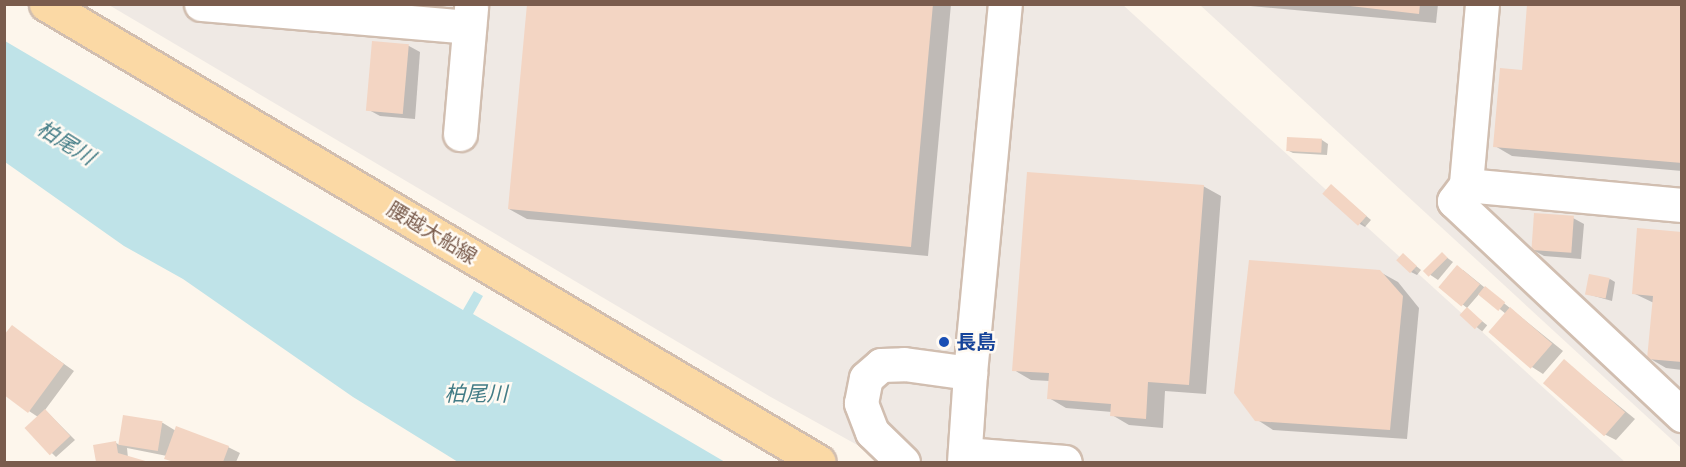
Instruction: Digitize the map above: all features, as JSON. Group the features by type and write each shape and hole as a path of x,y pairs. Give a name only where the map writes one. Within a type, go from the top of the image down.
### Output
{"main road":[{"name":"腰越大船線","path":"46,4 819,462"}],"lane":[{"path":"201,4 470,16 460,134"},
{"path":"1005,4 970,373 965,458 1065,462"},
{"path":"1482,4 1466,185 1455,201 1682,415"},
{"path":"1466,185 1682,204"},
{"path":"903,462 872,432 861,403 866,378 881,365 904,364 970,373"}],"shaded area":[{"path":"109,5 1123,5 1625,462 888,462 769,396"},
{"path":"1200,5 1681,5 1681,448"}],"water":[{"name":"柏尾川","path":"5,41 463,310 474,291 483,296 473,314 725,462 458,462 353,397 183,279 124,246 5,162"}],"building":[{"path":"527,4 933,4 911,247 508,209"},
{"path":"1333,4 1420,4 1419,14"},
{"path":"1527,4 1682,4 1682,163 1493,147 1500,68 1522,70"},
{"path":"372,41 409,44 403,114 366,111"},
{"path":"1287,137 1322,139 1321,153 1286,151"},
{"path":"1027,172 1204,185 1189,385 1148,382 1146,419 1110,416 1111,404 1047,399 1049,373 1012,371"},
{"path":"1331,184 1367,216 1358,226 1322,194"},
{"path":"1534,213 1574,216 1571,253 1531,250"},
{"path":"1637,228 1682,232 1682,362 1647,359 1653,296 1632,294"},
{"path":"1442,252 1448,258 1429,277 1423,271"},
{"path":"1403,253 1417,266 1410,273 1396,260"},
{"path":"1249,260 1380,270 1403,296 1390,430 1255,421 1234,393"},
{"path":"1457,265 1480,284 1461,306 1438,287"},
{"path":"1589,274 1610,278 1606,299 1585,295"},
{"path":"1485,286 1505,302 1498,311 1478,295"},
{"path":"1467,307 1482,321 1475,329 1459,315"},
{"path":"1510,307 1552,344 1531,369 1488,332"},
{"path":"12,325 64,364 28,413 4,395 4,335"},
{"path":"1564,359 1625,412 1604,436 1543,383"},
{"path":"45,409 70,436 50,455 25,428"},
{"path":"123,415 163,421 158,451 118,445"},
{"path":"176,426 229,446 223,462 174,462 164,459"},
{"path":"116,441 118,453 149,462 96,462 93,445"}],"place":[{"name":"長島","path":"944,342"}]}
